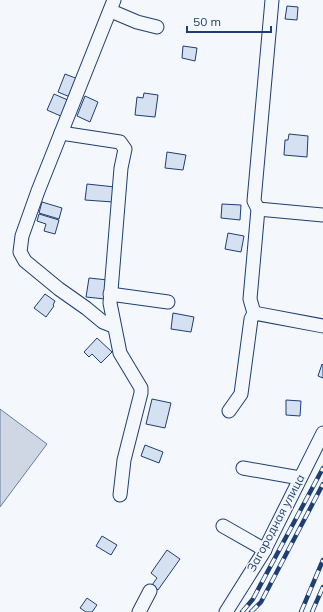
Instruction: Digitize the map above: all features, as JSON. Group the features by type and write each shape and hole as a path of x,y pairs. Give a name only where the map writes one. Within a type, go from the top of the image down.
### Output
{"street":[{"path":"229,411 241,394 251,319 254,313 250,299 258,209 254,201 272,0"},
{"path":"113,326 103,322 86,308 59,290 25,261 20,252 25,228 112,6 137,22 157,27"},
{"path":"61,134 84,135 120,142 125,149 121,168 110,294 113,326 120,353 141,388 124,460 120,495"},
{"path":"258,209 323,216"},
{"path":"110,294 168,302"},
{"path":"254,313 323,326"},
{"name":"Загородная улица","path":"226,612 265,550 323,432"},
{"path":"243,468 300,478"},
{"path":"223,526 265,550"},
{"path":"139,612 150,591"}],"shaded area":[{"path":"0,409 47,444 0,507"}],"building":[{"path":"287,6 298,7 297,20 285,19"},
{"path":"183,46 197,48 195,61 182,58"},
{"path":"65,74 78,79 70,97 58,92"},
{"path":"144,93 158,95 155,117 135,115 137,97 143,98"},
{"path":"54,94 70,101 63,117 47,110"},
{"path":"85,96 98,102 90,122 77,116"},
{"path":"289,134 308,136 307,157 284,155 285,140 288,140"},
{"path":"167,152 186,155 183,170 165,168"},
{"path":"87,184 115,187 113,202 85,200"},
{"path":"42,202 62,208 59,219 39,213"},
{"path":"222,204 241,205 240,220 221,218"},
{"path":"39,214 59,220 55,234 44,231 46,224 37,221"},
{"path":"228,233 244,236 241,252 225,249"},
{"path":"89,278 108,280 105,299 86,297"},
{"path":"45,294 55,301 54,306 46,317 34,308"},
{"path":"173,313 194,317 191,332 171,329"},
{"path":"97,338 112,352 101,363 92,354 89,357 84,352"},
{"path":"322,364 323,365 323,378 318,376"},
{"path":"152,399 171,403 165,428 146,424"},
{"path":"286,400 301,401 300,416 286,415"},
{"path":"145,445 163,452 159,463 141,456"},
{"path":"102,536 117,545 111,555 96,546"},
{"path":"167,550 180,559 158,590 152,585 157,578 151,573"},
{"path":"87,598 97,605 92,612 86,612 80,608"}],"railway":[{"path":"242,612 253,599 323,468"},
{"path":"251,612 261,602 323,484"},
{"path":"301,612 323,560"},
{"path":"312,612 323,587"}]}
